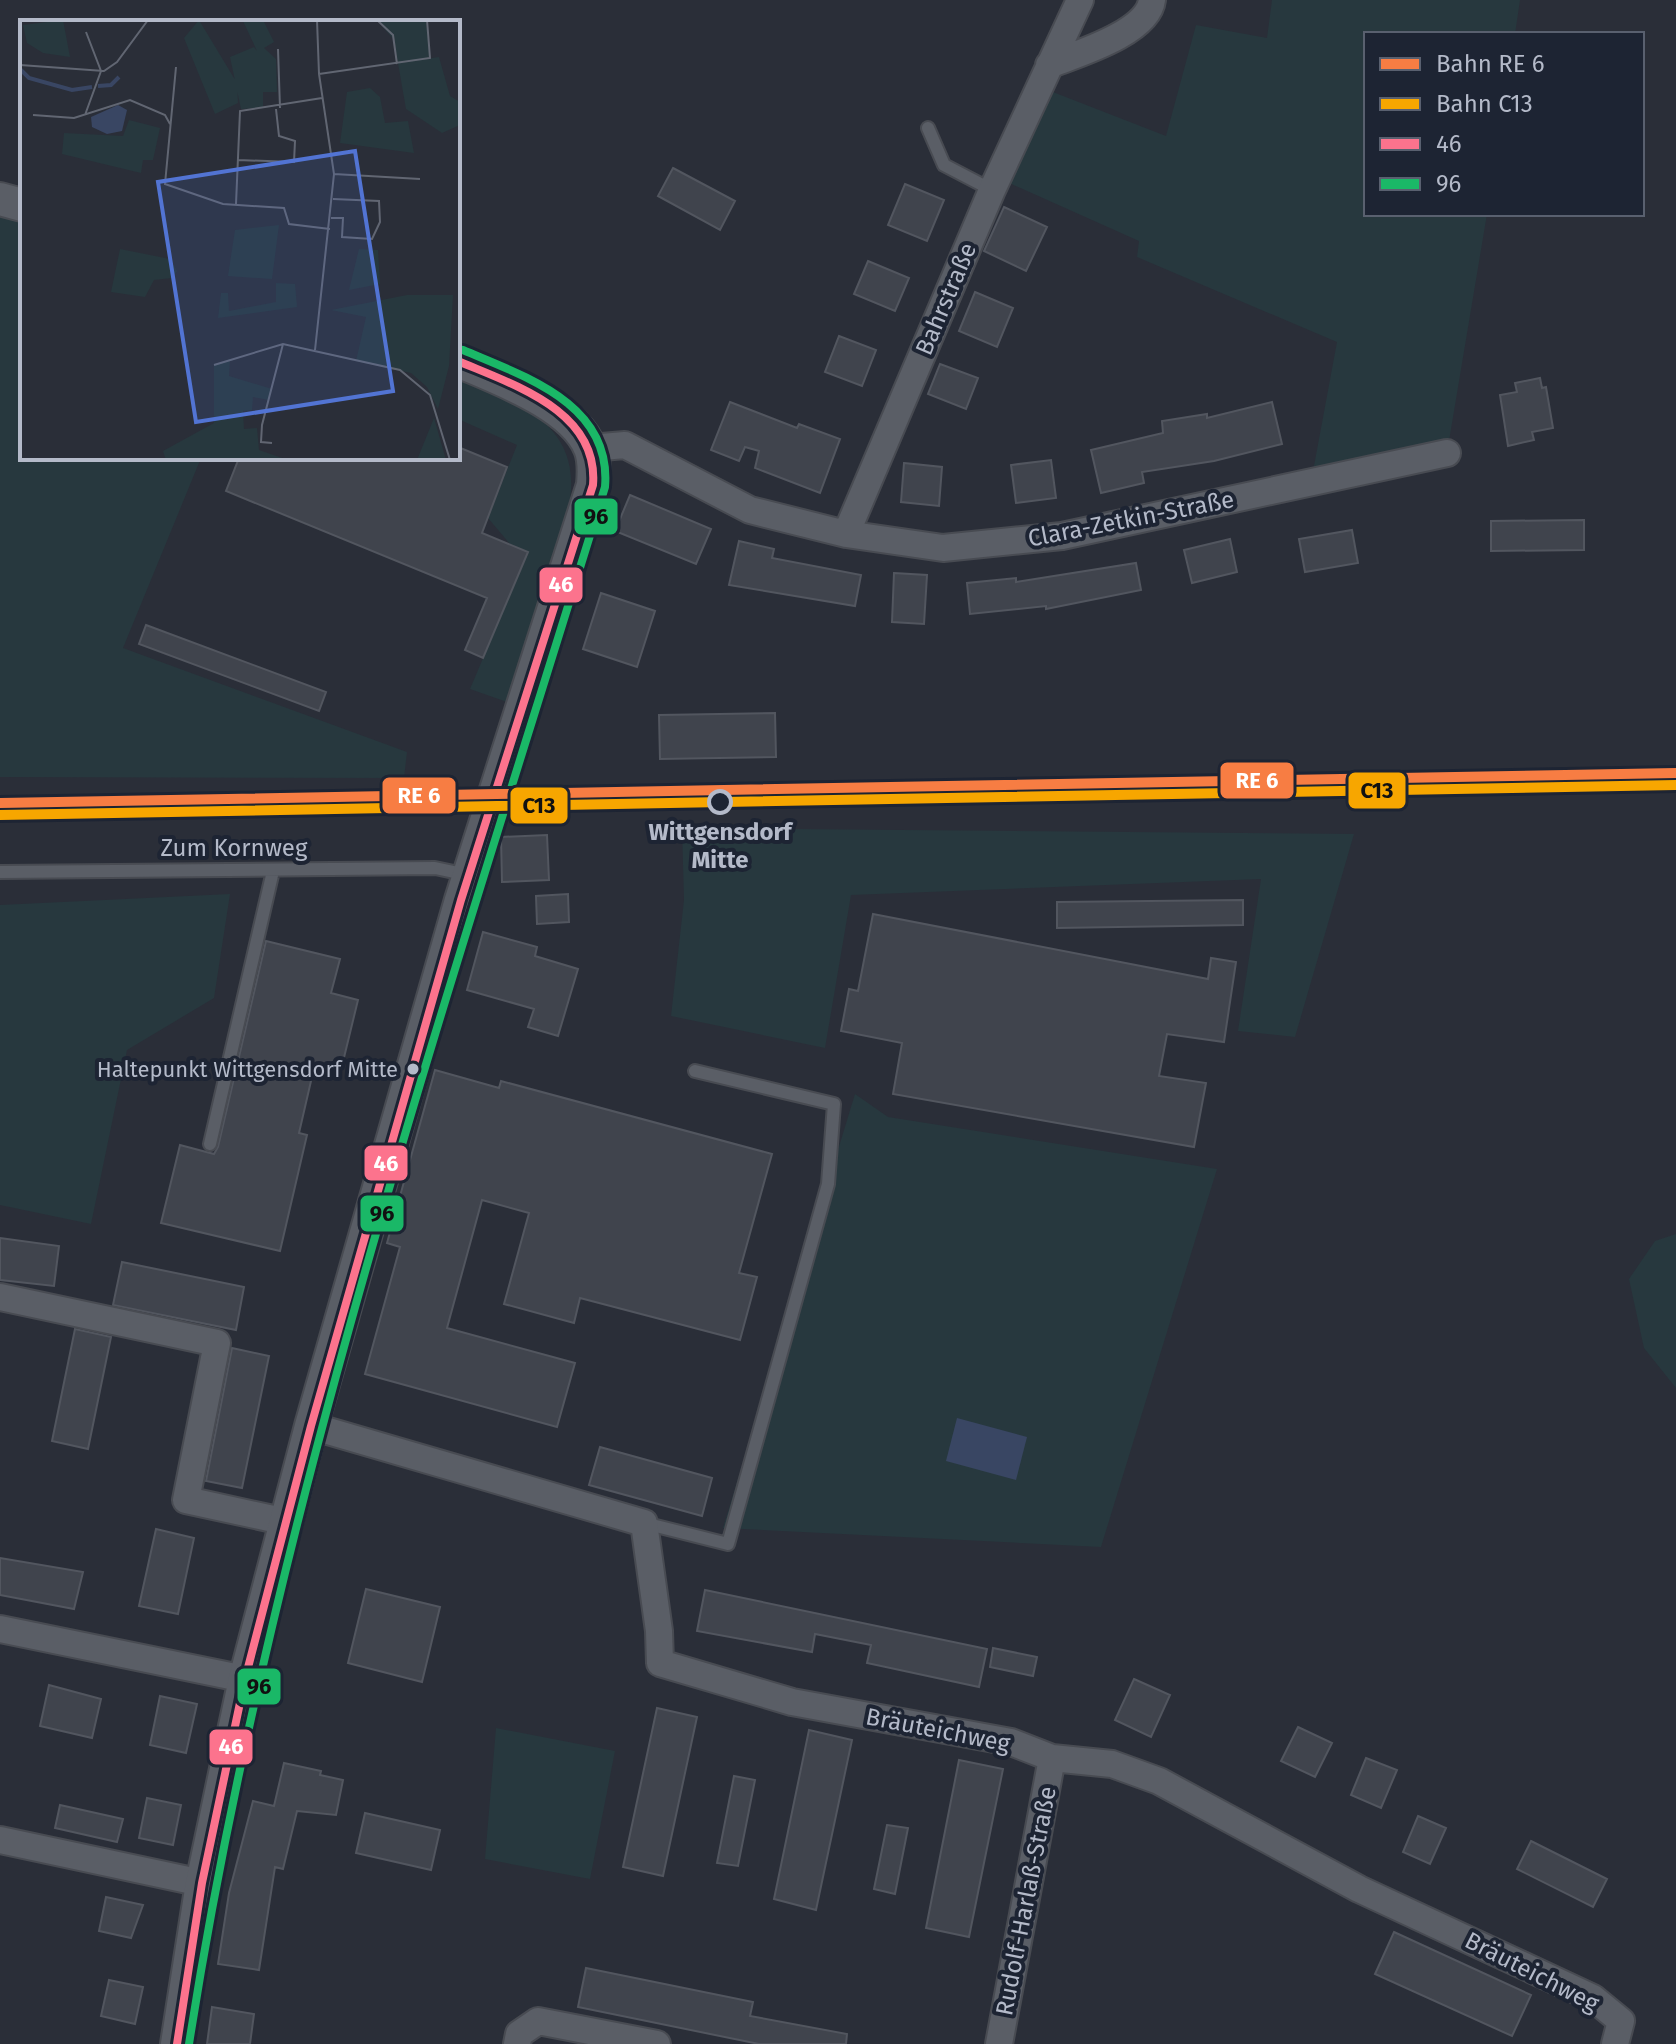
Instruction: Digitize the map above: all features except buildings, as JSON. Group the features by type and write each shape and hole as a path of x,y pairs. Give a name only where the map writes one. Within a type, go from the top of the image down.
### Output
{"street":[{"name":"Bahrstraße","path":"846,534 992,190 1080,0"},
{"path":"1049,65 1102,44 1137,24 1147,15 1152,0"},
{"path":"0,199 20,204"},
{"path":"177,2044 202,1883 245,1679 311,1426 468,875 593,485 590,448 577,427 550,406 460,362"},
{"name":"Clara-Zetkin-Straße","path":"590,448 625,445 750,510 846,534 943,548 1062,536 1447,453"},
{"path":"0,1297 217,1343 186,1500 287,1522"},
{"path":"311,1426 644,1523"},
{"name":"Bräuteichweg","path":"644,1523 660,1663 792,1702 1011,1742 1052,1758 1112,1764 1159,1781 1359,1889 1593,1998 1621,2021 1615,2044"},
{"path":"0,1629 245,1679"},
{"name":"Rudolf-Harlaß-Straße","path":"999,2044 1052,1758"},
{"path":"0,1840 202,1883"},
{"path":"517,2044 519,2034 538,2021 657,2044"}],"lane":[{"path":"928,128 944,165 992,190"},
{"name":"Zum Kornweg","path":"0,872 435,868 468,875"},
{"path":"210,1144 273,871"},
{"path":"644,1523 728,1544 828,1184 834,1104 695,1071"}],"shaded area":[{"path":"1272,0 1520,0 1515,32 1364,32 1364,216 1487,216 1447,453 1311,482 1337,342 1137,257 1139,241 998,178 1040,87 1166,136 1196,25 1267,38"},
{"path":"0,217 20,222 20,460 200,460 123,648 407,752 404,778 0,777"},
{"path":"460,376 504,396 542,421 557,436 567,455 571,478 569,506 507,702 470,689 528,552 510,544 488,518 517,445 460,420"},
{"path":"682,828 1354,834 1295,1037 1238,1031 1261,879 851,895 825,1048 671,1016 684,900"},
{"path":"230,894 214,998 127,1050 91,1224 0,1205 0,905"},
{"path":"855,1094 888,1117 1217,1169 1101,1547 723,1528"},
{"path":"1676,1234 1676,1388 1644,1348 1629,1279 1655,1241"},
{"path":"496,1728 615,1751 590,1879 485,1859"}],"water":[{"path":"957,1418 1027,1437 1016,1480 946,1461"}],"transit line":[{"name":"96","path":"189,2044 224,1845 267,1648 315,1453 426,1065 605,487 603,458 595,434 580,414 537,383 463,350"},
{"name":"46","path":"177,2044 202,1883 245,1679 311,1426 461,900 593,485 591,459 582,438 568,420 527,391 460,362"},
{"path":"0,803 1676,773"}],"rail line":[{"name":"C13","path":"0,815 1676,785"}],"place":[{"name":"Wittgensdorf Mitte","path":"720,802"},
{"name":"Haltepunkt Wittgensdorf Mitte","path":"413,1069"}]}
